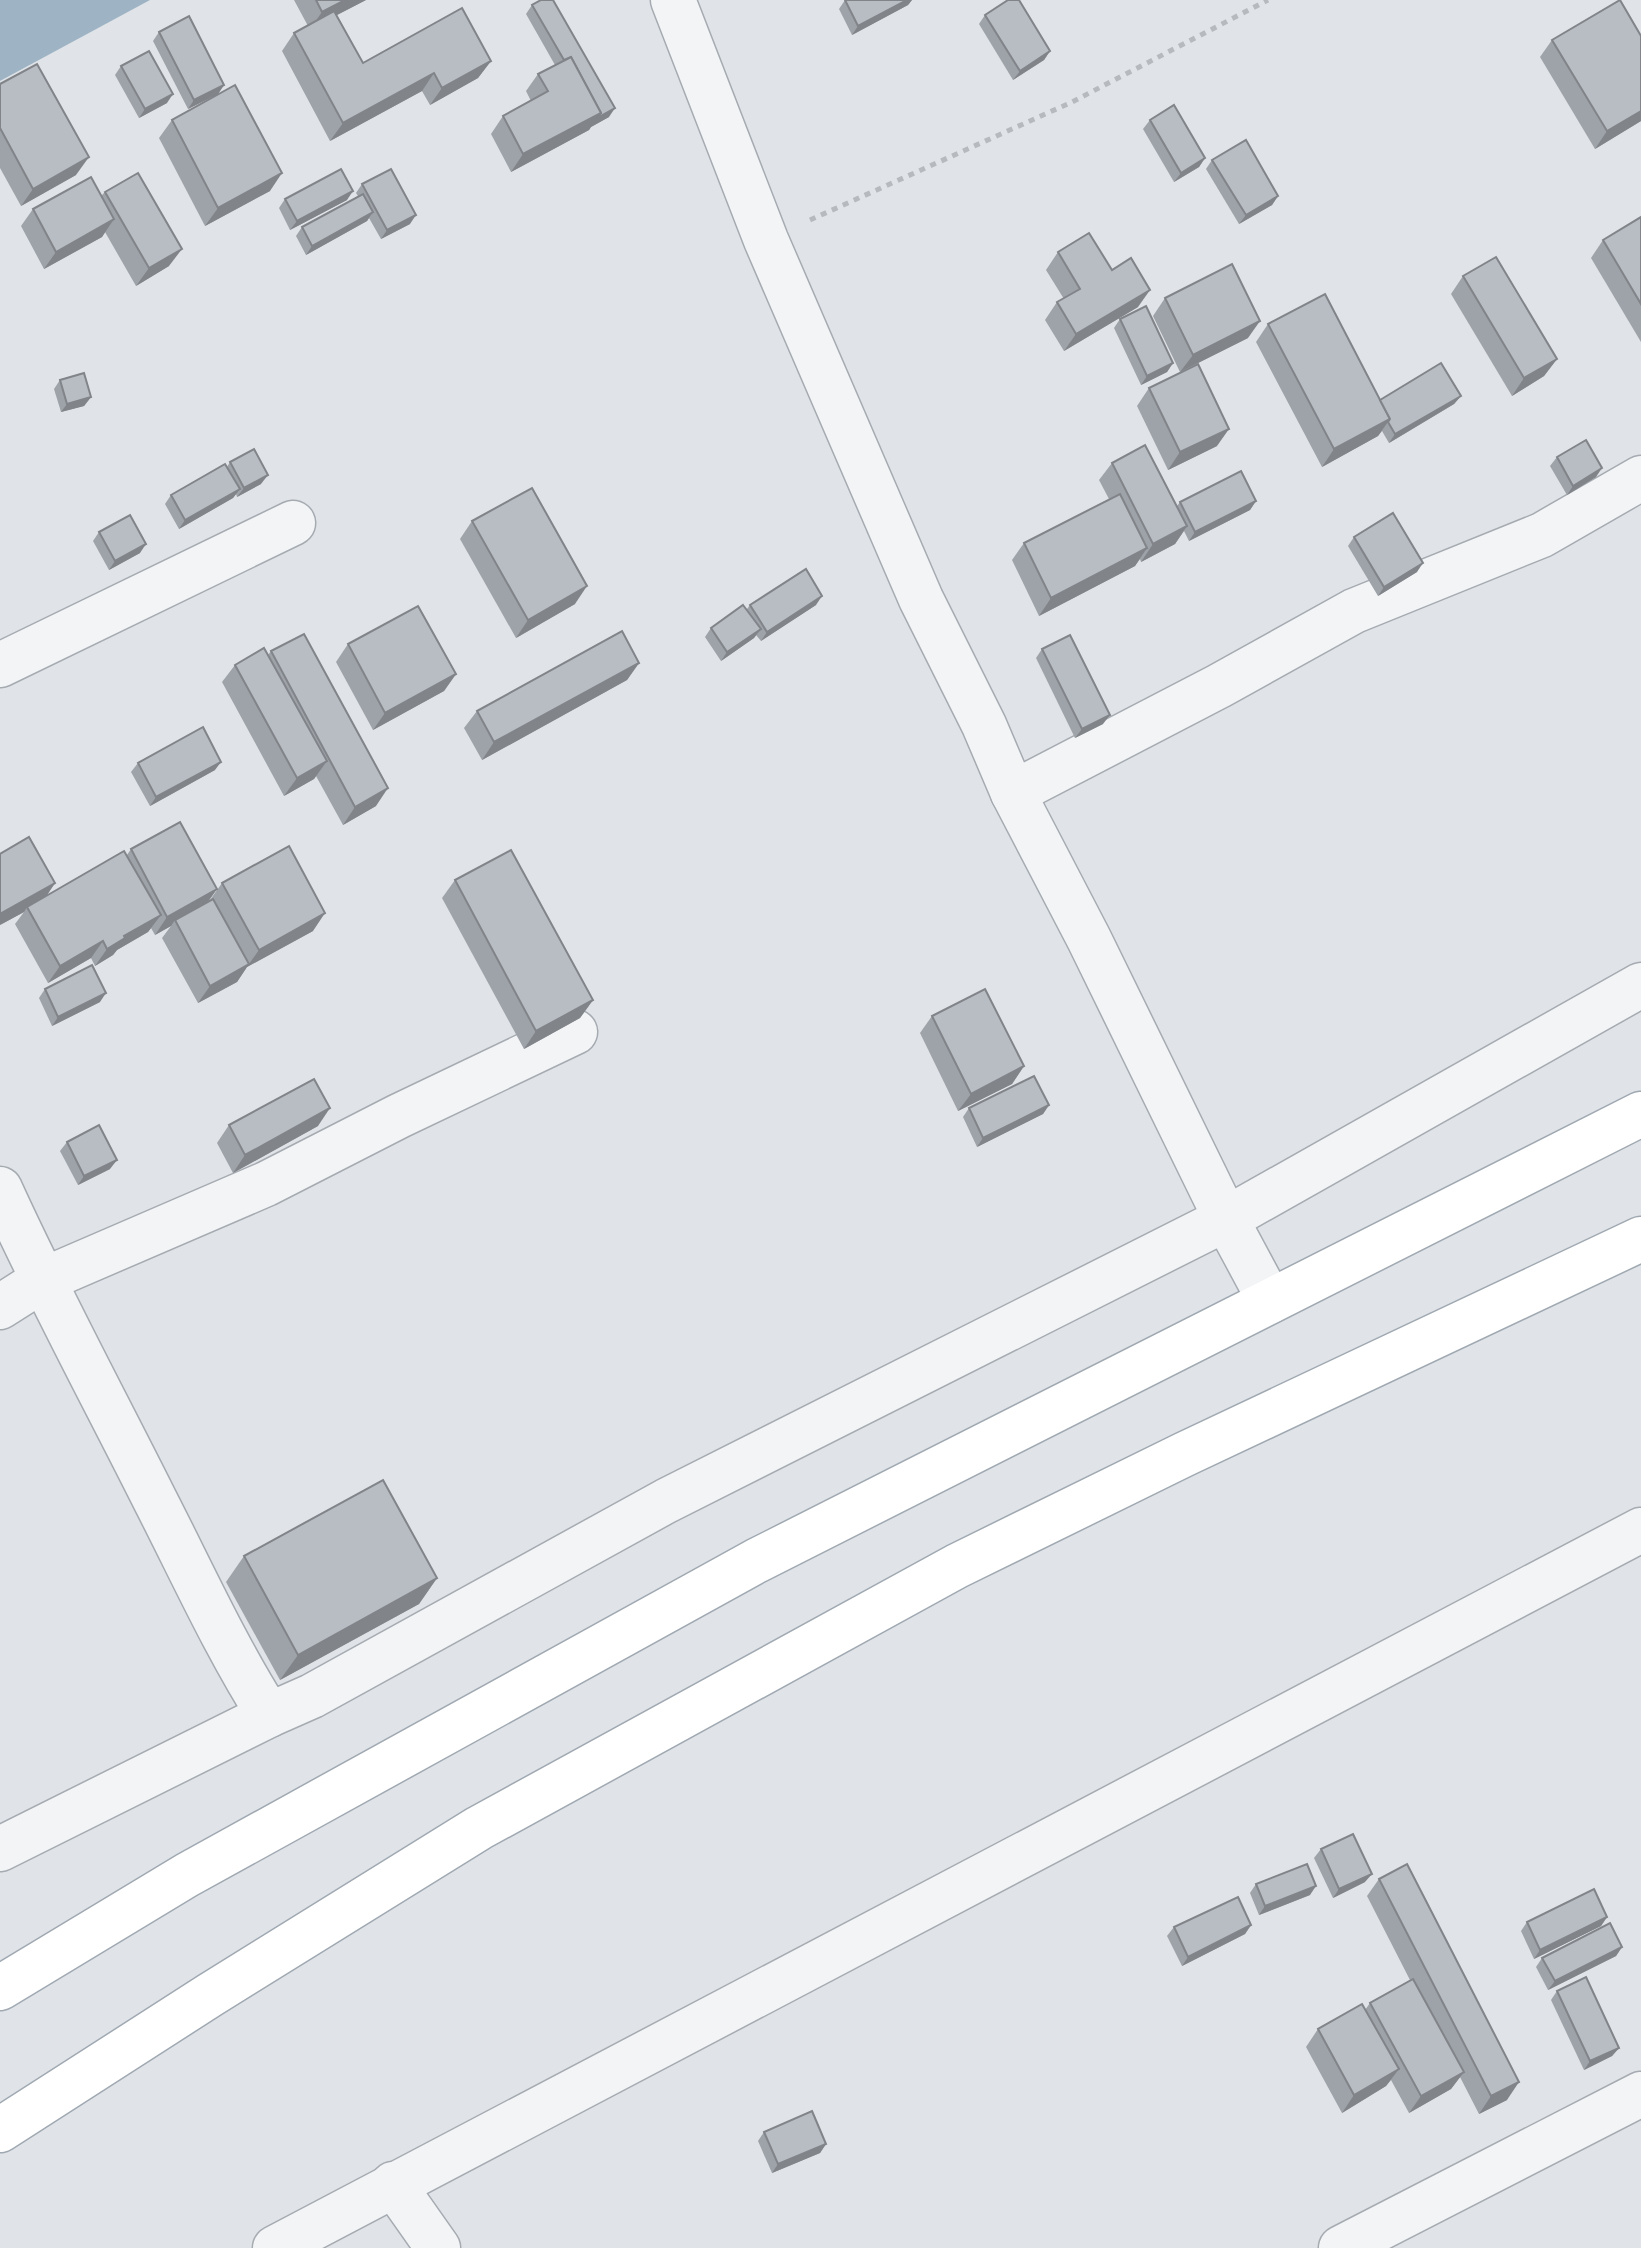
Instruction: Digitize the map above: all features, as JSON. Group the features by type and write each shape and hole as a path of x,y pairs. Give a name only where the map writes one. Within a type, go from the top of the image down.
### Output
{"main road":[{"path":"0,1988 187,1875 756,1561 1641,1114"},
{"path":"0,2130 479,1828 957,1566 1185,1454 1641,1239"}],"street":[{"path":"673,0 766,240 921,599 984,725 1013,793 1270,1301"},
{"path":"1013,793 1219,686 1354,611 1542,535 1641,478"},
{"path":"0,665 293,523"},
{"path":"0,1849 312,1696 666,1501 1226,1219 1641,985"},
{"path":"0,1307 41,1281 266,1184 575,1032"},
{"path":"0,1189 41,1281 156,1500 235,1662 269,1715"},
{"path":"275,2248 1641,1530"},
{"path":"1341,2248 1641,2094"},
{"path":"393,2184 438,2248"}],"path":[{"path":"766,240 1072,102 1268,0"}],"water":[{"path":"0,0 150,0 0,81"}],"building":[{"path":"316,0 345,0 322,12"},
{"path":"541,0 553,0 615,108 597,118 601,113 571,57 564,60 532,5"},
{"path":"845,0 907,0 858,26"},
{"path":"1008,0 1019,0 1050,51 1020,71 985,15"},
{"path":"1620,0 1641,36 1641,111 1607,131 1552,40"},
{"path":"462,8 491,61 442,88 434,73 343,123 294,33 334,11 363,63"},
{"path":"189,16 224,85 194,100 159,32"},
{"path":"149,51 173,94 145,109 121,66"},
{"path":"571,57 601,113 523,154 503,116 548,91 538,74"},
{"path":"37,64 89,157 33,189 0,128 0,84"},
{"path":"235,85 282,173 218,208 172,120"},
{"path":"1174,105 1205,158 1181,173 1150,120"},
{"path":"1246,140 1278,196 1246,215 1212,160"},
{"path":"341,169 353,191 297,221 285,199"},
{"path":"391,169 416,215 387,230 362,184"},
{"path":"138,173 182,249 149,268 105,192"},
{"path":"91,177 114,219 56,252 33,209"},
{"path":"363,194 373,212 312,246 302,227"},
{"path":"1641,217 1641,304 1603,240"},
{"path":"1089,233 1112,270 1131,258 1150,290 1076,334 1057,302 1080,289 1058,252"},
{"path":"1496,257 1557,359 1524,378 1463,276"},
{"path":"1232,264 1260,321 1193,355 1165,298"},
{"path":"1325,294 1390,419 1334,449 1268,324"},
{"path":"1146,306 1173,363 1147,376 1120,319"},
{"path":"1441,363 1461,396 1395,434 1380,400"},
{"path":"1198,364 1229,429 1180,452 1149,388"},
{"path":"84,373 91,397 67,404 60,380"},
{"path":"1586,440 1602,468 1573,486 1557,457"},
{"path":"1145,445 1187,526 1153,544 1112,463"},
{"path":"254,449 268,475 244,488 230,462"},
{"path":"225,464 240,489 185,520 171,495"},
{"path":"1241,471 1256,501 1195,532 1180,502"},
{"path":"532,488 587,586 528,620 472,521"},
{"path":"1120,494 1147,548 1051,598 1024,543"},
{"path":"1393,513 1423,563 1384,587 1354,537"},
{"path":"130,515 146,544 115,561 99,532"},
{"path":"806,569 822,596 767,632 750,605"},
{"path":"743,605 761,629 727,652 711,628"},
{"path":"418,606 456,674 385,713 348,644"},
{"path":"622,631 639,663 494,742 477,711"},
{"path":"304,634 388,788 355,807 271,651"},
{"path":"1070,635 1110,715 1082,729 1042,649"},
{"path":"264,648 327,761 297,778 235,665"},
{"path":"203,727 221,762 156,797 138,763"},
{"path":"180,822 217,889 167,917 131,849"},
{"path":"29,837 55,883 0,914 0,854"},
{"path":"289,846 325,913 259,950 222,883"},
{"path":"511,850 593,1000 536,1031 455,880"},
{"path":"124,851 161,915 107,949 103,941 60,966 27,907"},
{"path":"213,899 249,964 210,986 175,920"},
{"path":"92,965 106,993 58,1017 45,989"},
{"path":"985,989 1024,1066 971,1094 932,1016"},
{"path":"1034,1076 1049,1105 983,1138 969,1108"},
{"path":"314,1079 330,1108 245,1155 229,1125"},
{"path":"99,1125 117,1160 84,1176 67,1142"},
{"path":"383,1480 437,1578 298,1655 244,1556"},
{"path":"1353,1834 1372,1874 1339,1889 1321,1849"},
{"path":"1307,1864 1316,1886 1265,1906 1256,1884"},
{"path":"1407,1864 1519,2082 1491,2096 1379,1879"},
{"path":"1594,1889 1607,1917 1540,1950 1527,1922"},
{"path":"1238,1897 1251,1925 1188,1957 1174,1927"},
{"path":"1610,1923 1622,1947 1555,1981 1542,1958"},
{"path":"1586,1977 1619,2048 1590,2061 1557,1991"},
{"path":"1413,1979 1464,2072 1421,2096 1370,2003"},
{"path":"1362,2004 1399,2069 1354,2095 1318,2029"},
{"path":"812,2111 826,2144 778,2164 764,2132"}]}
